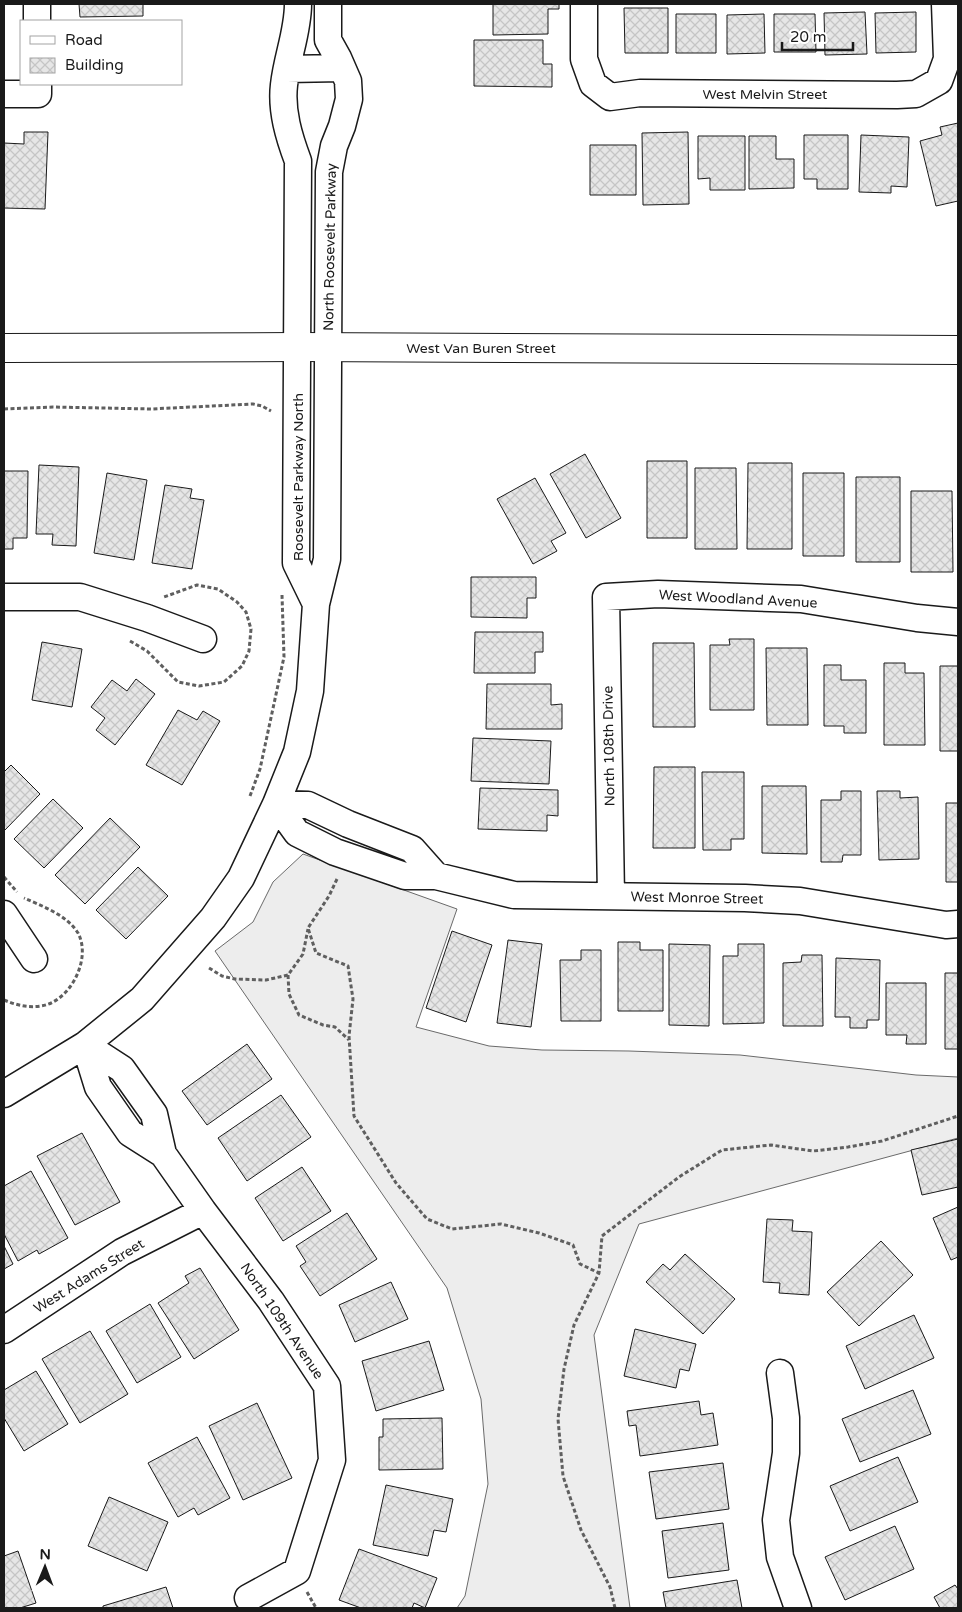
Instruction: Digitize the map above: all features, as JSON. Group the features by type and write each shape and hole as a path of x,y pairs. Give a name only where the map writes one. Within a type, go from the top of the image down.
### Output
{"main road":[{"name":"West Van Buren Street","path":"4,348 329,347 958,350"}],"street":[{"path":"37,4 38,20"},
{"path":"298,4 298,21 284,86 284,110 290,140 298,161 298,347"},
{"name":"North Roosevelt Parkway","path":"328,4 328,40 348,81 350,99 334,146 329,172 329,347"},
{"name":"West Melvin Street","path":"584,4 584,59 593,84 610,97 640,93 916,94 939,81 947,59 945,4"},
{"path":"287,69 342,68"},
{"path":"4,94 38,89"},
{"name":"Roosevelt Parkway North","path":"298,347 296,563 316,604"},
{"name":"Roosevelt Parkway North","path":"4,1094 85,1045 142,999 213,918 241,878 276,804 297,752 310,691 316,604 327,559 329,347"},
{"name":"West Woodland Avenue","path":"606,597 658,594 802,599 917,618 958,622"},
{"path":"4,597 80,597 147,618 203,639"},
{"name":"North 108th Drive","path":"606,597 611,896"},
{"name":"West Monroe Street","path":"276,804 297,833 335,852 405,876 436,876 514,895 745,898 800,901 946,925 958,924"},
{"path":"4,914 34,959"},
{"name":"North 109th Avenue","path":"85,1045 122,1069 154,1114 163,1154 203,1211 271,1301 327,1386 332,1460 297,1571 248,1598"},
{"name":"West Adams Street","path":"4,1330 122,1252 203,1211"},
{"path":"780,1373 786,1418 786,1453 776,1520 780,1557 798,1608"}],"path":[{"path":"4,409 53,407 151,410 253,404 274,412"},
{"path":"247,804 260,769 284,657 282,588"},
{"path":"209,968 222,976 235,980 266,980 288,974 303,954 308,928 329,896 339,874"},
{"path":"308,928 316,952 348,966 353,999 350,1040 354,1116 396,1183 427,1219 452,1228 501,1224 539,1233 573,1245 580,1264 599,1273"},
{"path":"288,974 289,994 299,1014 323,1025 335,1027 350,1040"},
{"path":"615,1608 610,1586 581,1530 563,1476 558,1419 564,1369 574,1325 599,1273 602,1236 679,1176 722,1150 771,1145 813,1151 848,1147 882,1141 958,1116"}],"shaded area":[{"path":"303,854 457,909 416,1027 489,1046 542,1050 740,1055 916,1075 958,1077 958,1138 639,1224 594,1335 630,1608 457,1608 465,1596 488,1484 481,1399 447,1288 215,951 253,922 273,882"}],"building":[{"path":"79,4 143,4 143,16 80,17"},
{"path":"493,4 559,4 559,9 548,9 548,34 493,35"},
{"path":"624,8 668,8 668,53 625,53"},
{"path":"865,12 867,54 825,55 824,13"},
{"path":"916,12 916,52 876,53 875,13"},
{"path":"676,14 716,14 716,53 676,53"},
{"path":"764,14 765,53 727,54 727,15"},
{"path":"774,14 815,14 816,52 774,52"},
{"path":"474,40 543,40 543,64 552,64 552,87 474,86"},
{"path":"958,123 958,201 936,206 920,141 942,135 940,127"},
{"path":"24,132 48,132 45,209 4,208 4,143 24,144"},
{"path":"688,132 689,204 643,205 642,133"},
{"path":"804,135 848,135 848,189 817,189 817,179 804,179"},
{"path":"861,135 909,137 907,187 891,186 891,193 859,192"},
{"path":"698,136 745,136 745,190 710,190 710,178 698,179"},
{"path":"749,136 776,136 776,159 794,159 794,188 749,189"},
{"path":"590,145 636,145 636,195 590,195"},
{"path":"585,454 621,518 586,538 550,474"},
{"path":"647,461 687,461 687,538 647,538"},
{"path":"748,463 792,463 792,549 747,549"},
{"path":"39,465 79,467 76,546 52,545 53,534 36,534"},
{"path":"695,468 736,468 737,549 695,549"},
{"path":"4,471 28,471 27,538 13,538 13,549 4,549"},
{"path":"107,473 147,480 134,560 94,553"},
{"path":"803,473 844,473 844,556 803,556"},
{"path":"856,477 900,477 900,562 856,562"},
{"path":"535,478 566,533 551,541 557,551 533,564 497,499"},
{"path":"165,485 192,489 190,498 204,500 192,569 152,563"},
{"path":"911,491 952,491 953,572 911,572"},
{"path":"471,577 536,577 536,598 527,598 527,618 471,617"},
{"path":"475,632 543,632 543,652 535,652 535,673 474,673"},
{"path":"729,639 754,639 754,710 710,710 710,645 730,645"},
{"path":"42,642 82,649 72,707 32,700"},
{"path":"653,643 694,643 695,727 653,727"},
{"path":"766,648 807,648 808,725 767,725"},
{"path":"884,663 905,663 905,673 924,673 925,745 884,745"},
{"path":"824,665 841,665 841,680 866,680 866,733 844,733 844,726 824,726"},
{"path":"940,666 958,666 958,751 940,751"},
{"path":"136,679 155,694 115,745 96,730 105,718 91,707 112,680 127,691"},
{"path":"487,684 551,684 551,705 562,704 562,729 486,729"},
{"path":"178,710 197,720 203,711 220,721 182,785 146,765"},
{"path":"473,738 551,741 549,784 471,781"},
{"path":"11,765 40,794 4,831 4,772"},
{"path":"654,767 695,767 695,848 653,848"},
{"path":"702,772 744,772 744,839 731,839 731,850 703,850"},
{"path":"762,786 806,786 807,854 762,853"},
{"path":"480,788 558,790 558,816 547,815 547,831 478,829"},
{"path":"841,791 861,791 861,855 843,855 842,862 821,862 821,800 841,800"},
{"path":"877,791 900,791 900,798 918,797 919,859 879,860"},
{"path":"53,799 83,828 44,868 14,839"},
{"path":"946,803 958,803 958,882 946,882"},
{"path":"110,818 140,847 85,904 55,875"},
{"path":"138,867 168,896 126,939 96,910"},
{"path":"452,931 492,945 466,1022 426,1008"},
{"path":"508,940 542,944 531,1027 497,1023"},
{"path":"618,942 640,942 640,950 663,950 663,1011 618,1011"},
{"path":"669,944 710,945 709,1026 669,1025"},
{"path":"738,944 764,944 764,1023 723,1024 723,956 738,956"},
{"path":"581,950 601,950 601,1021 561,1021 560,960 581,960"},
{"path":"802,955 822,955 823,1026 783,1026 783,963 801,962"},
{"path":"836,958 880,960 879,1020 867,1020 867,1028 850,1028 850,1017 835,1017"},
{"path":"945,973 958,973 958,1049 945,1049"},
{"path":"886,983 926,983 926,1044 906,1044 907,1035 886,1035"},
{"path":"247,1044 272,1079 207,1125 182,1091"},
{"path":"281,1095 311,1137 247,1181 218,1138"},
{"path":"82,1133 120,1202 75,1225 37,1156"},
{"path":"958,1139 958,1187 922,1195 911,1150"},
{"path":"302,1167 331,1211 283,1241 255,1198"},
{"path":"31,1171 68,1238 39,1254 37,1250 18,1261 4,1234 4,1186"},
{"path":"958,1207 958,1257 951,1260 933,1218"},
{"path":"347,1213 377,1259 320,1296 300,1266 306,1262 296,1246"},
{"path":"767,1219 793,1220 792,1231 812,1232 809,1295 779,1293 780,1283 763,1282"},
{"path":"881,1241 913,1275 859,1326 827,1292"},
{"path":"4,1246 13,1264 4,1269"},
{"path":"685,1254 735,1299 703,1334 646,1282 663,1264 670,1270"},
{"path":"200,1268 239,1330 194,1359 158,1303 189,1283 185,1276"},
{"path":"391,1282 408,1319 355,1342 339,1305"},
{"path":"150,1304 181,1357 137,1383 106,1331"},
{"path":"914,1315 934,1358 865,1389 846,1346"},
{"path":"635,1329 696,1344 689,1371 680,1369 676,1388 624,1376"},
{"path":"90,1331 128,1394 80,1423 42,1359"},
{"path":"429,1341 444,1390 376,1411 362,1361"},
{"path":"36,1371 68,1424 24,1451 4,1418 4,1390"},
{"path":"913,1390 931,1434 860,1462 842,1419"},
{"path":"699,1401 701,1415 713,1413 718,1445 640,1456 636,1425 629,1426 627,1411"},
{"path":"257,1403 292,1478 243,1500 209,1426"},
{"path":"442,1418 443,1469 379,1470 379,1437 383,1437 383,1419"},
{"path":"197,1437 230,1498 198,1515 194,1508 178,1517 148,1463"},
{"path":"898,1457 918,1502 850,1531 830,1486"},
{"path":"723,1463 729,1509 656,1519 649,1472"},
{"path":"386,1485 453,1499 446,1532 434,1530 428,1556 373,1545"},
{"path":"109,1497 168,1522 147,1571 88,1546"},
{"path":"723,1523 729,1570 668,1578 662,1531"},
{"path":"895,1526 914,1569 845,1600 825,1557"},
{"path":"359,1549 437,1578 425,1608 414,1603 412,1608 361,1608 339,1600"},
{"path":"18,1551 36,1603 20,1608 4,1608 4,1556"},
{"path":"737,1580 742,1608 666,1608 663,1592"},
{"path":"955,1585 958,1589 958,1608 940,1608 934,1597"},
{"path":"166,1587 173,1608 103,1608 103,1606"}]}
